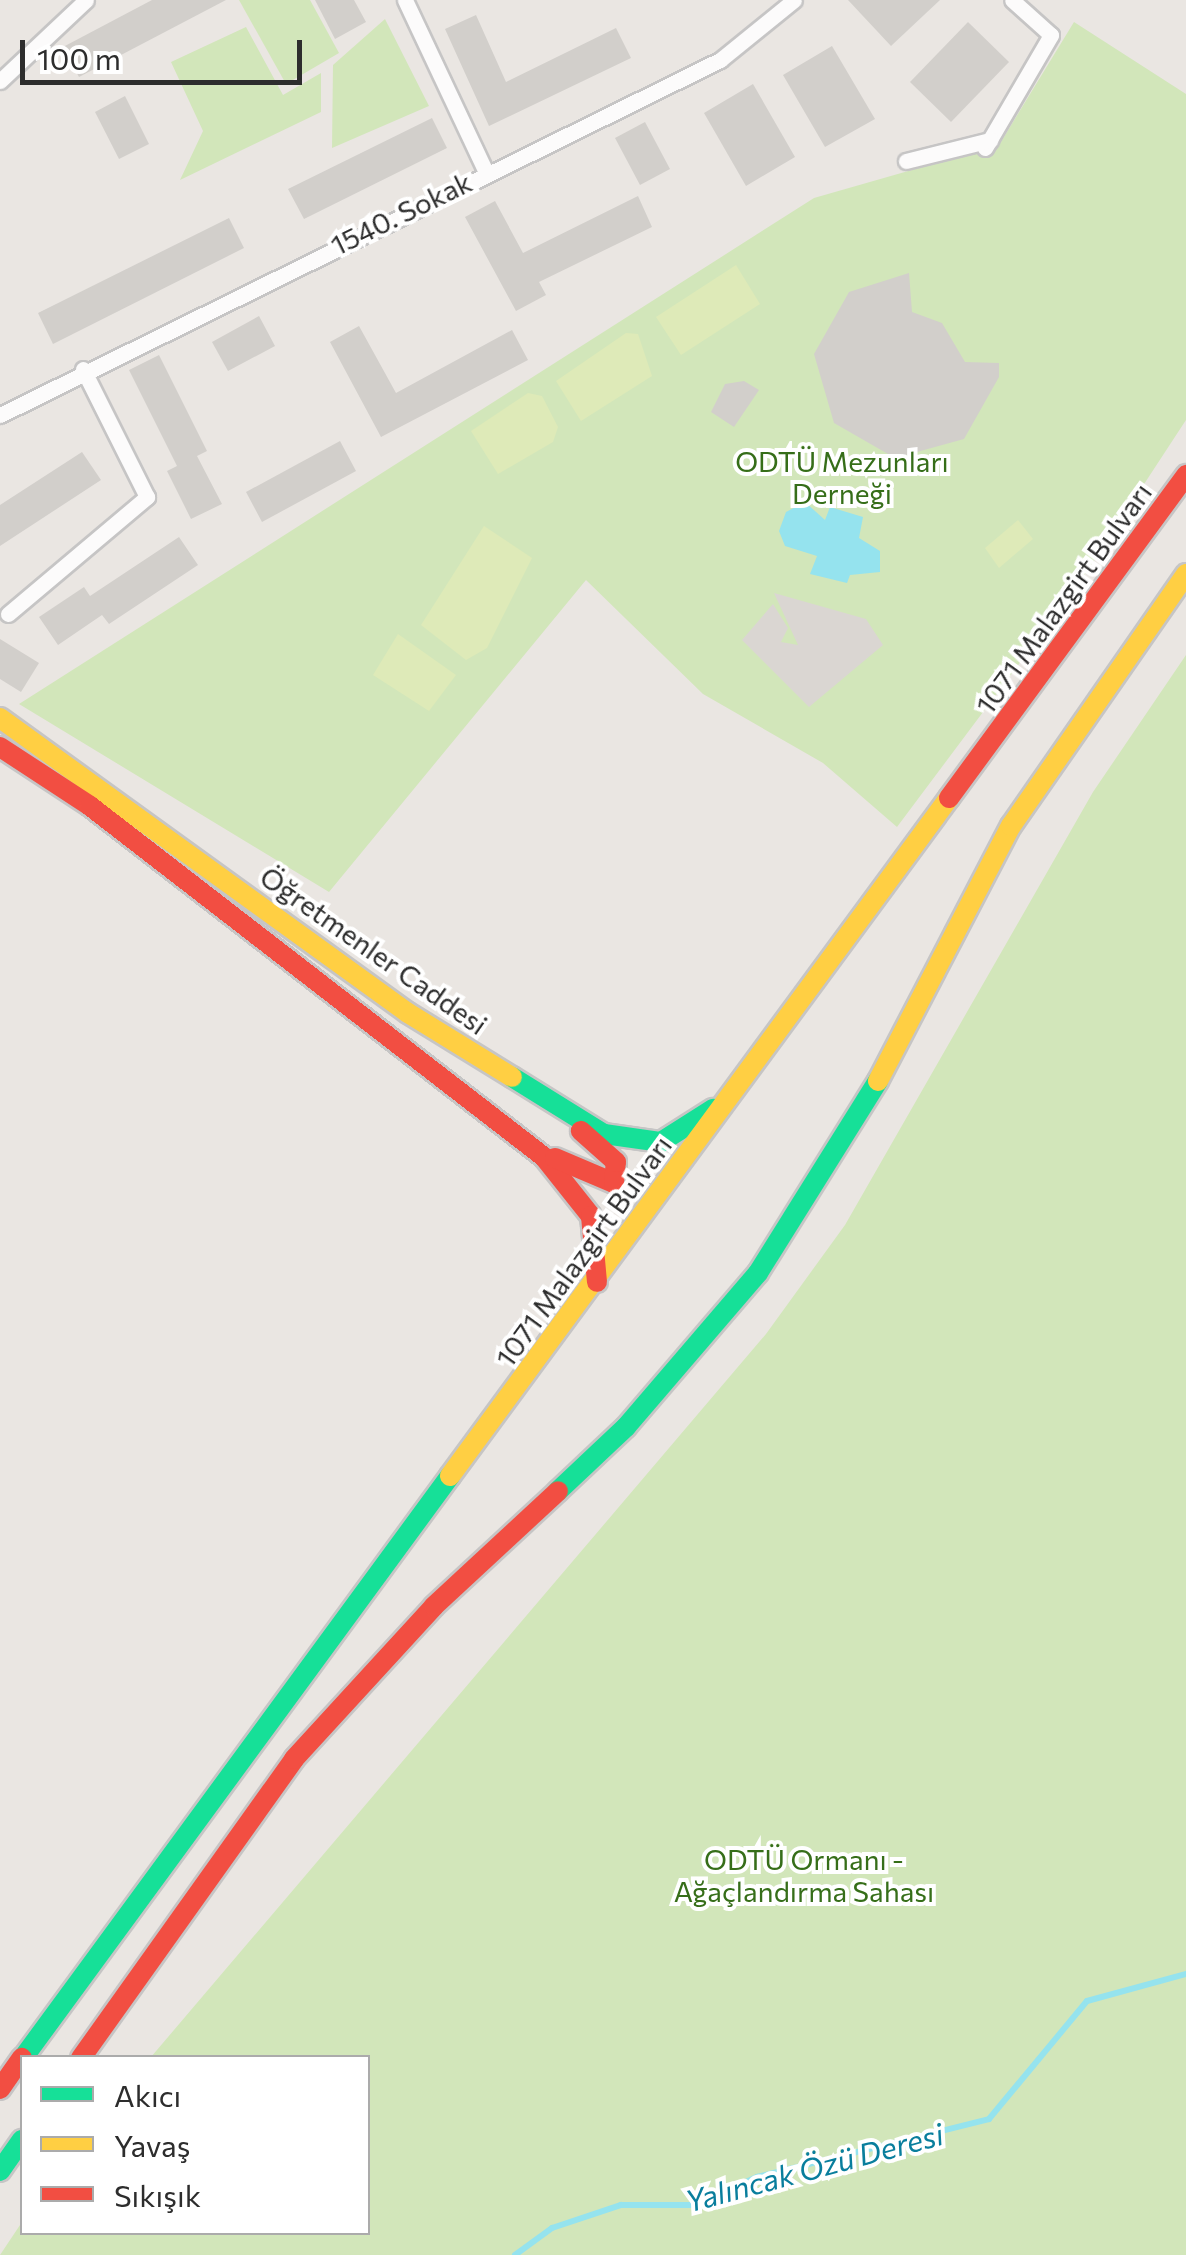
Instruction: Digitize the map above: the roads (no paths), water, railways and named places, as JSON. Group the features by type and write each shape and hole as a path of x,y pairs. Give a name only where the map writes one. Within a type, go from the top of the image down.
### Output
{"main road":[{"name":"1071 Malazgirt Bulvarı","path":"25,2055 597,1282 730,1094 1186,475"},
{"path":"83,2055 294,1760 434,1606 626,1427 758,1273 866,1103 1011,826 1186,574"},
{"name":"Öğretmenler Caddesi","path":"0,718 408,1014 540,1096 640,1146 691,1128 730,1094"},
{"name":"Öğretmenler Caddesi","path":"0,747 516,1133 591,1216 597,1282"},
{"path":"516,1133 597,1183 618,1178 616,1162 540,1096"},
{"name":"1071 Malazgirt Bulvarı","path":"0,2089 20,2062"},
{"path":"0,2172 20,2143"}],"street":[{"path":"0,81 86,0"},
{"path":"405,0 486,172"},
{"name":"1540. Sokak","path":"0,415 84,369 720,60 794,0"},
{"path":"906,160 987,144 1051,34 1012,0"},
{"path":"8,614 147,497 84,369"}],"water":[{"path":"805,502 825,520 830,507 863,517 859,538 880,551 880,572 850,575 847,583 810,574 817,556 785,546 779,531 786,512"}],"waterway":[{"name":"Yalıncak Özü Deresi","path":"515,2255 552,2228 621,2205 694,2205 757,2177 989,2119 1087,2001 1186,1974"}],"park label":[{"name":"ODTÜ Mezunları Derneği","path":"842,477"},
{"name":"ODTÜ Ormanı - Ağaçlandırma Sahası","path":"804,1875"}]}
